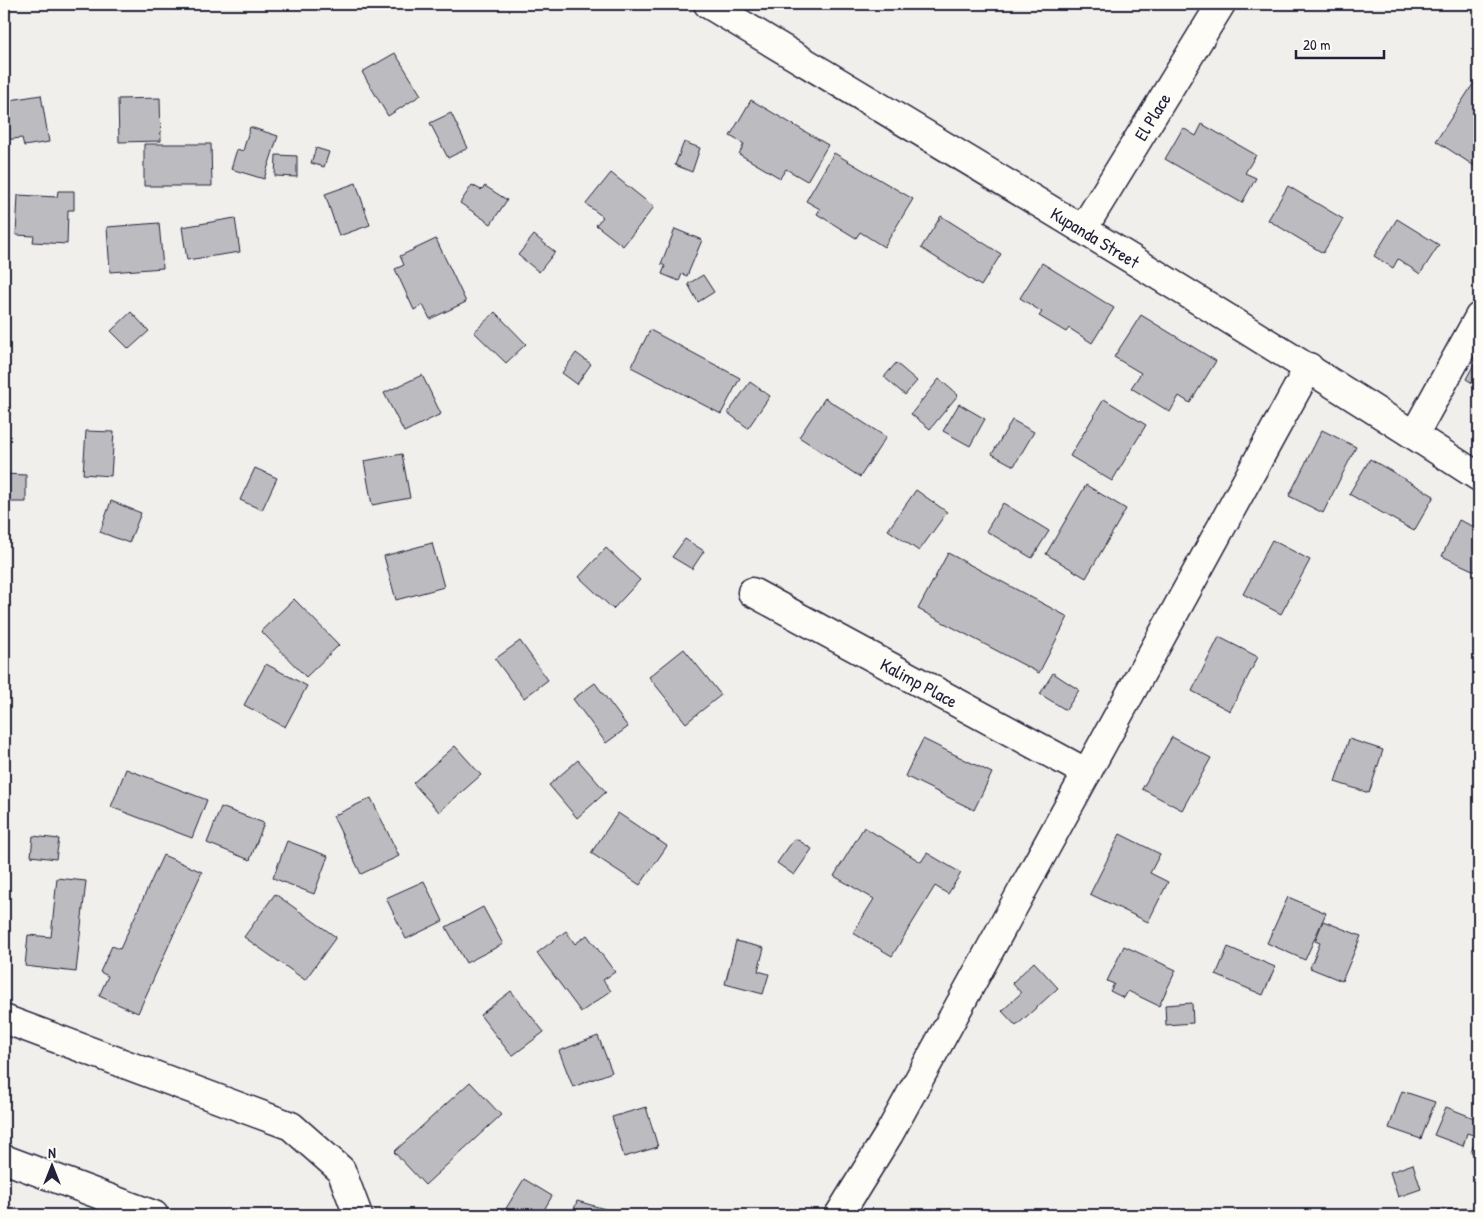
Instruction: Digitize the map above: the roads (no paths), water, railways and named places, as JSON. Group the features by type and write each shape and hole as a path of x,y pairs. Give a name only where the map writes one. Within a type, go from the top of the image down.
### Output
{"street":[{"name":"El Place","path":"1083,229 1221,4"},
{"name":"Kupanda Street","path":"721,8 1309,367 1479,477"},
{"path":"1414,435 1479,317"},
{"path":"840,1215 890,1134 1309,367"},
{"name":"Kalimp Place","path":"752,592 1088,772"},
{"path":"4,1019 290,1126 341,1170 358,1215"},
{"path":"4,1159 154,1215"}]}
